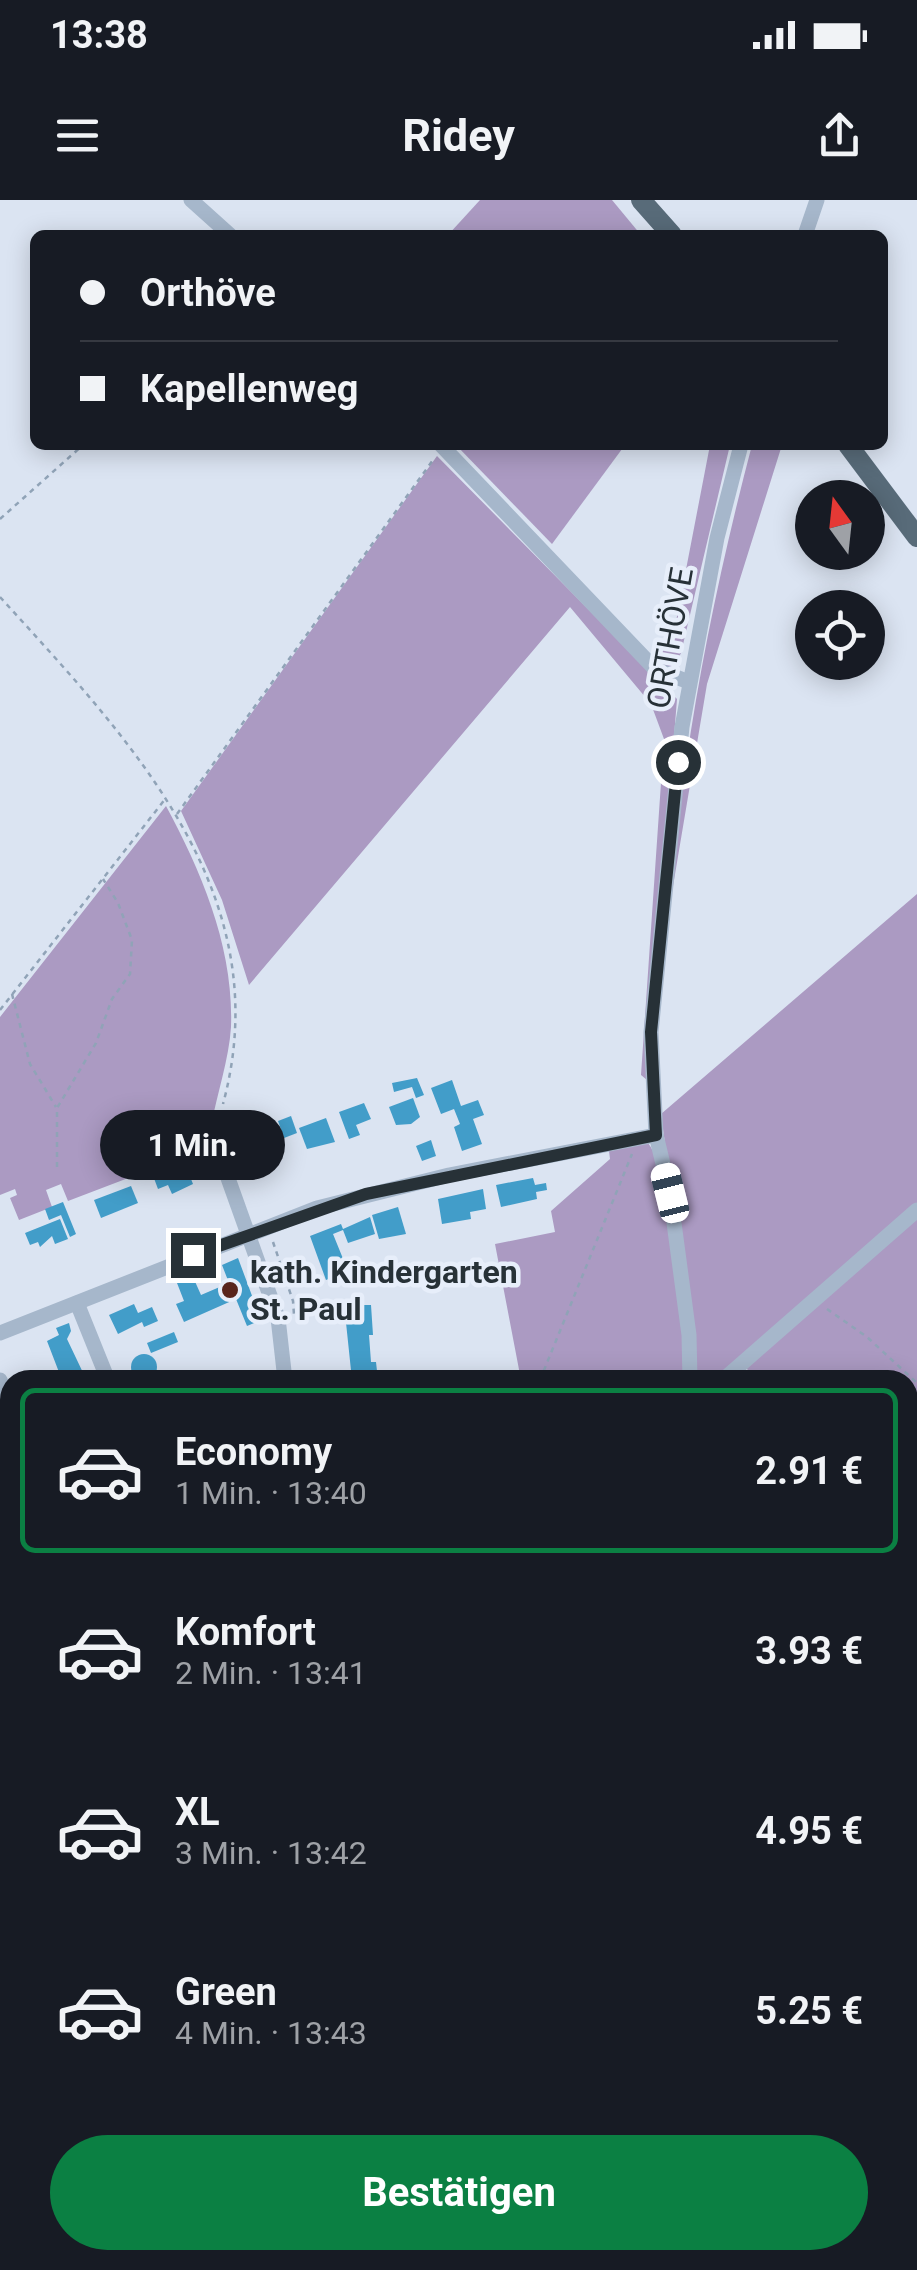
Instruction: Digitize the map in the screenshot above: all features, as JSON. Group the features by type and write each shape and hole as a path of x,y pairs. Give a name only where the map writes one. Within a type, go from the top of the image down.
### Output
{"main road":[{"path":"641,200 668,230"},
{"path":"852,450 917,537"}],"street":[{"path":"191,200 224,230"},
{"path":"807,230 817,200"},
{"path":"446,450 655,668 689,682"},
{"name":"ORTHÖVE","path":"690,1370 689,1334 670,1193 656,1135 650,1053 689,682 716,538 740,450"},
{"path":"218,1120 224,1168 278,1318 284,1370"},
{"path":"0,1333 247,1233 366,1194 656,1135"},
{"path":"734,1370 917,1210"},
{"path":"76,1303 104,1370"}],"path":[{"path":"0,519 77,450"},
{"path":"177,815 439,450"},
{"path":"0,597 118,729 167,797 217,903 238,992 238,1025 218,1120"},
{"path":"0,1010 167,797"},
{"path":"56,1108 96,1044 112,1000 130,974 132,940 118,904 102,879"},
{"path":"12,994 30,1064 56,1108 57,1167"},
{"path":"544,1370 638,1139"},
{"path":"274,1234 275,1248 294,1300 294,1320"},
{"path":"812,1302 867,1337 903,1370"}],"shaded area":[{"path":"480,200 612,200 637,230 453,230"},
{"path":"461,450 621,450 552,544"},
{"path":"709,450 729,450 681,653 674,667 661,666 654,643 673,637"},
{"path":"751,450 780,450 707,684 670,904 683,787 724,559"},
{"path":"437,456 677,699 647,1080 641,1075 664,739 651,704 570,607 249,985 222,900 181,811"},
{"path":"166,806 203,885 227,969 230,1039 211,1126 138,1154 144,1172 68,1201 61,1184 46,1190 52,1207 19,1220 10,1198 17,1195 15,1189 0,1195 0,1017"},
{"path":"917,894 917,1370 696,1370 661,1114"},
{"path":"648,1143 657,1161 671,1221 680,1293 683,1370 519,1370 495,1244 555,1232 551,1211 610,1159 609,1151"}],"building":[{"path":"417,1078 424,1095 416,1098 412,1087 394,1092 392,1083"},
{"path":"452,1080 461,1106 478,1100 484,1115 473,1119 482,1144 462,1151 454,1127 460,1124 454,1109 441,1114 431,1088"},
{"path":"413,1098 420,1117 411,1124 396,1125 389,1107"},
{"path":"364,1103 371,1119 356,1125 360,1135 349,1139 339,1112"},
{"path":"260,1113 276,1155 249,1163 242,1143 250,1141 246,1117"},
{"path":"291,1116 297,1133 284,1138 278,1121"},
{"path":"326,1118 335,1142 307,1149 299,1128"},
{"path":"431,1140 436,1156 422,1161 416,1146"},
{"path":"200,1142 206,1155 185,1164 193,1184 172,1194 168,1185 158,1189 152,1173 185,1158 181,1149"},
{"path":"533,1178 535,1185 546,1183 547,1190 536,1192 537,1199 501,1207 496,1185"},
{"path":"131,1186 138,1203 101,1218 94,1200"},
{"path":"483,1189 486,1209 470,1212 471,1219 442,1224 438,1199"},
{"path":"63,1202 76,1234 70,1237 61,1215 49,1220 45,1209"},
{"path":"398,1207 406,1234 379,1239 372,1215"},
{"path":"370,1217 375,1234 348,1243 343,1230 333,1234 348,1271 326,1280 310,1236 341,1224 343,1229"},
{"path":"60,1219 68,1239 55,1244 52,1236 40,1247 38,1242 30,1245 25,1233"},
{"name":"kath. Kindergarten St. Paul","path":"238,1258 261,1320 247,1326 236,1299 184,1322 176,1304 184,1301 177,1283 193,1277 201,1295 229,1283 222,1265"},
{"path":"134,1304 138,1313 152,1307 158,1321 144,1327 142,1322 118,1334 109,1315"},
{"path":"358,1305 371,1305 371,1362 376,1362 377,1370 351,1370 345,1313 358,1312"},
{"path":"69,1323 67,1339 82,1370 58,1370 47,1341 59,1335 56,1328"},
{"path":"174,1332 178,1342 151,1353 147,1343"},
{"path":"139,1355 149,1355 156,1362 156,1370 132,1370 132,1362"}],"place":[{"name":"kath. Kindergarten St. Paul","path":"230,1290"}],"route":[{"path":"193,1255 366,1194 656,1135 650,1074 651,1032 678,762"}]}
